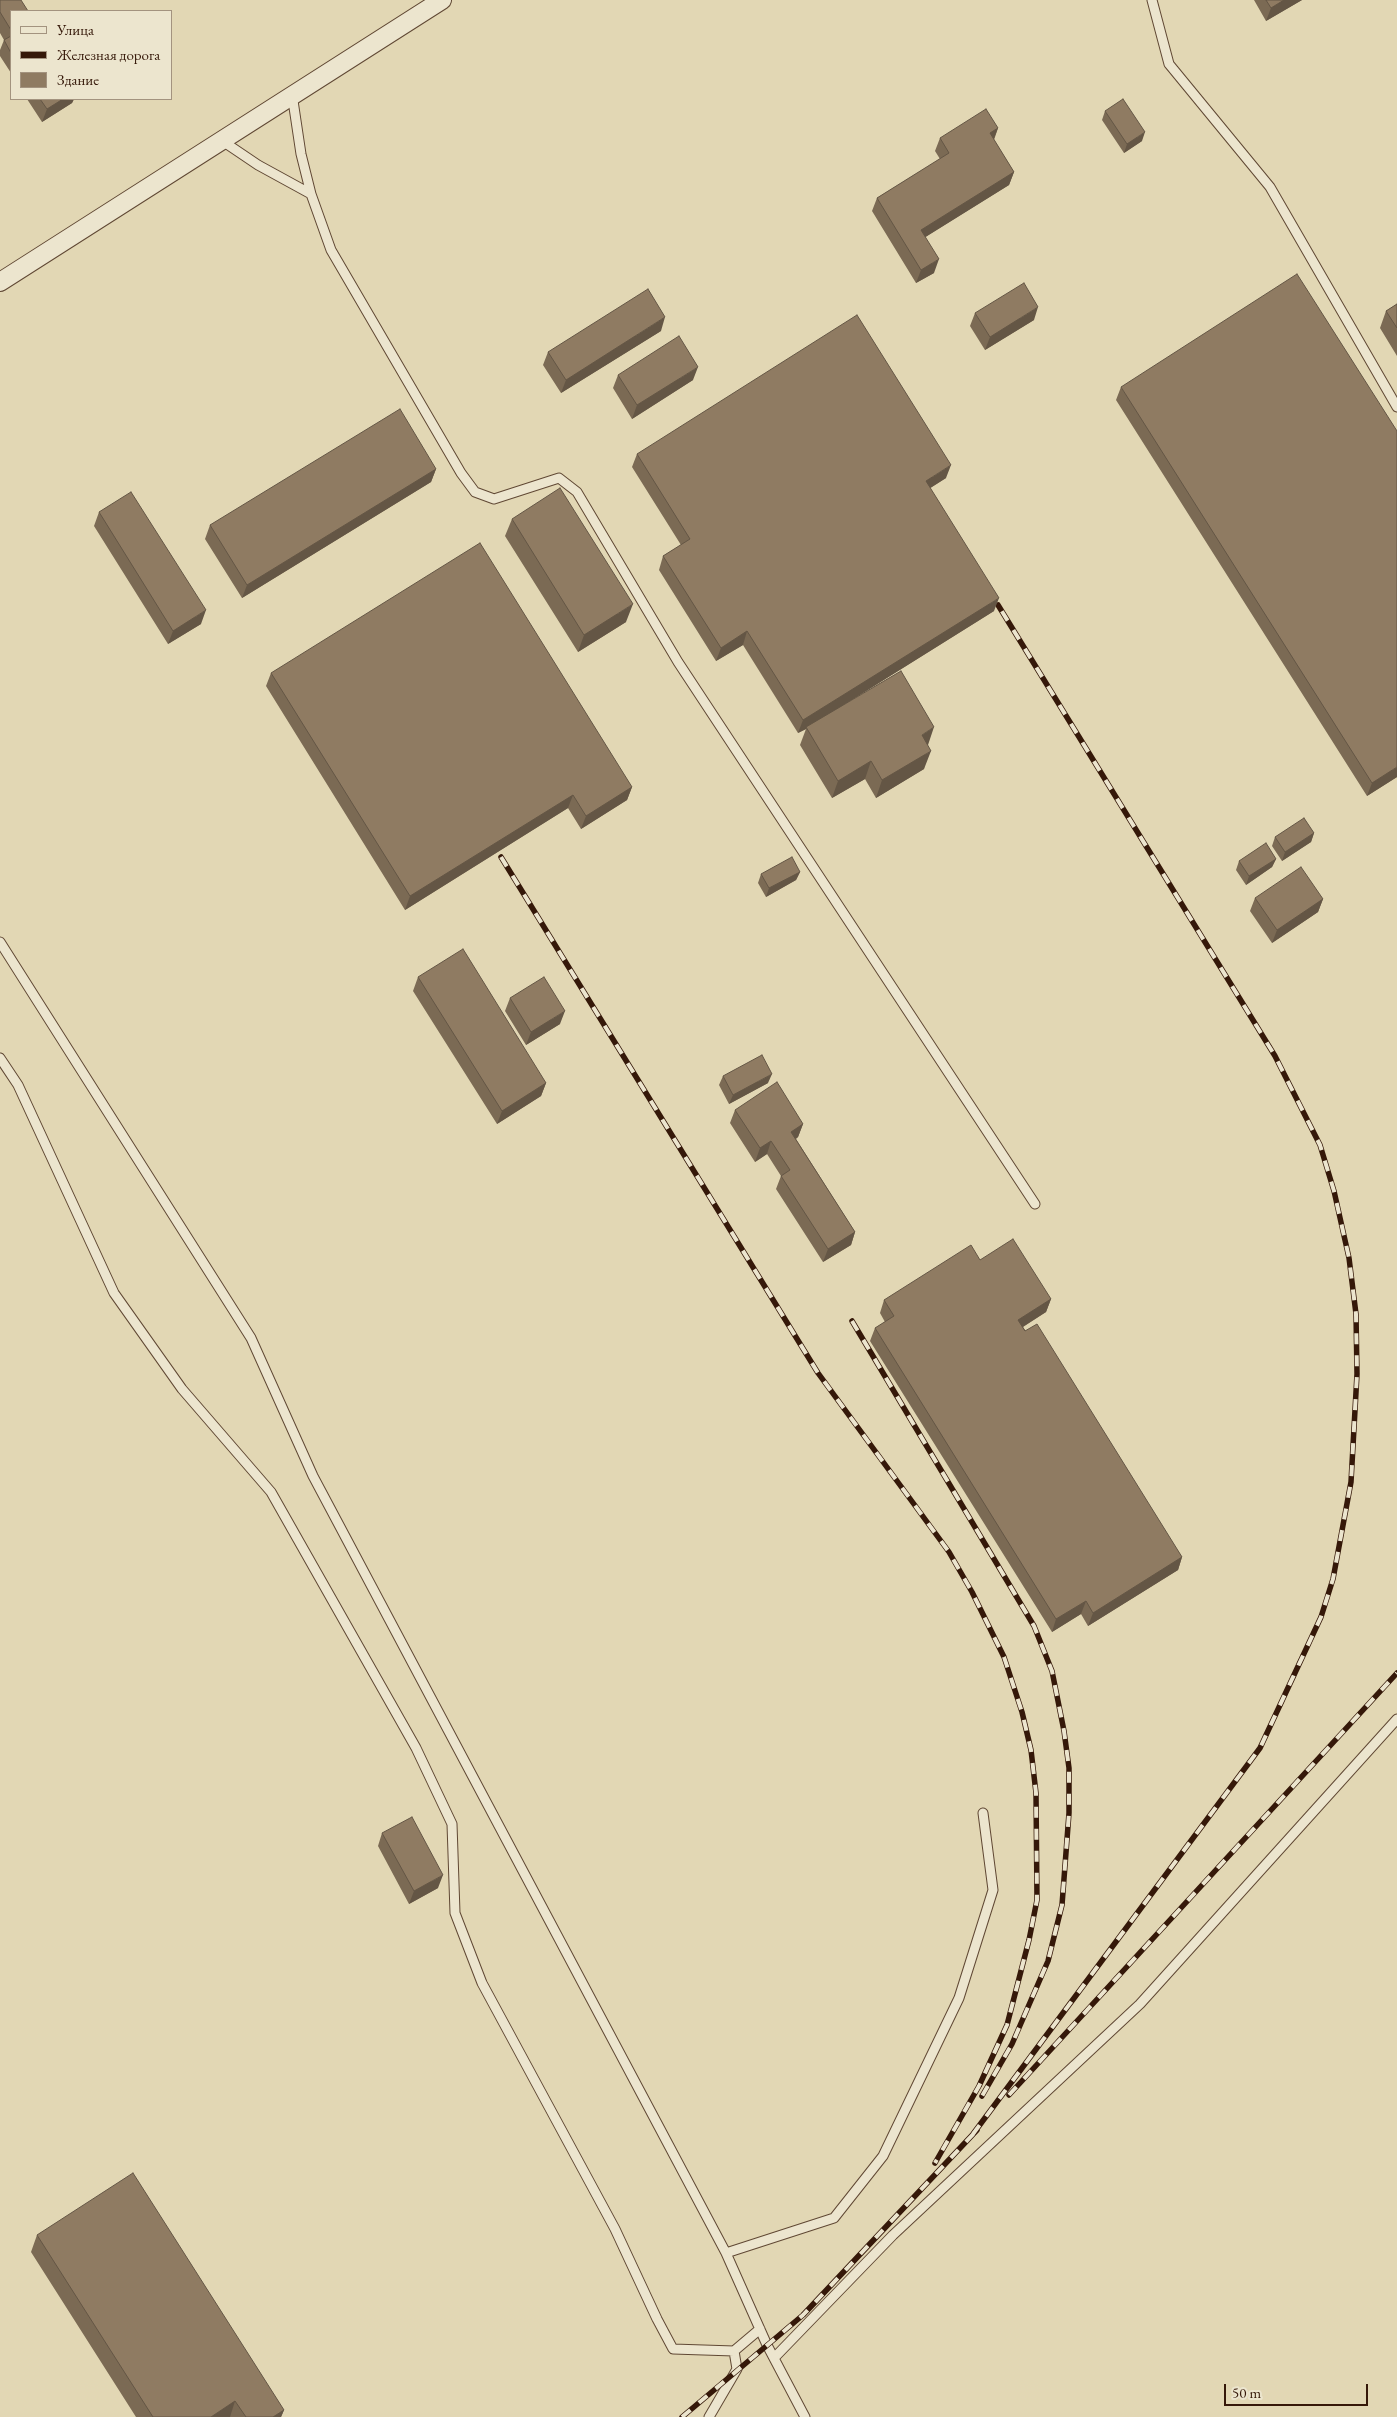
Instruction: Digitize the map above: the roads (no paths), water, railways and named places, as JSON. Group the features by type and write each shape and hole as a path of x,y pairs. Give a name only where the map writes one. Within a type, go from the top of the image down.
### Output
{"street":[{"path":"0,282 442,0"}],"lane":[{"path":"1152,0 1169,64 1270,188 1397,407"},
{"path":"292,94 301,154 311,194 331,250 461,473 475,492 494,499 559,478 577,492 678,662 1035,1204"},
{"path":"221,140 258,165 311,194"},
{"path":"0,942 251,1338 313,1476 726,2253 760,2329 805,2417"},
{"path":"0,1058 18,1085 114,1293 182,1389 271,1492 416,1748 452,1824 456,1913 482,1984 615,2229 673,2350 734,2352 760,2329"},
{"path":"774,2358 893,2235 1140,2004 1397,1719"},
{"path":"726,2253 834,2218 883,2156 959,1998 993,1890 983,1813"},
{"path":"709,2417 737,2369 734,2352"}],"railway":[{"path":"973,2134 1260,1748 1321,1617 1333,1579 1351,1482 1357,1374 1356,1314 1349,1258 1334,1191 1320,1145 1275,1056 998,605"},
{"path":"501,857 818,1373 949,1552 972,1592 1004,1657 1022,1712 1031,1750 1036,1793 1037,1900 1029,1940 1007,2025 979,2086 935,2163"},
{"path":"852,1321 1034,1626 1052,1671 1064,1731 1069,1768 1069,1813 1062,1905 1048,1961 1012,2044 982,2096"},
{"path":"1009,2095 1397,1673"},
{"path":"682,2417 803,2315 977,2130"}]}
